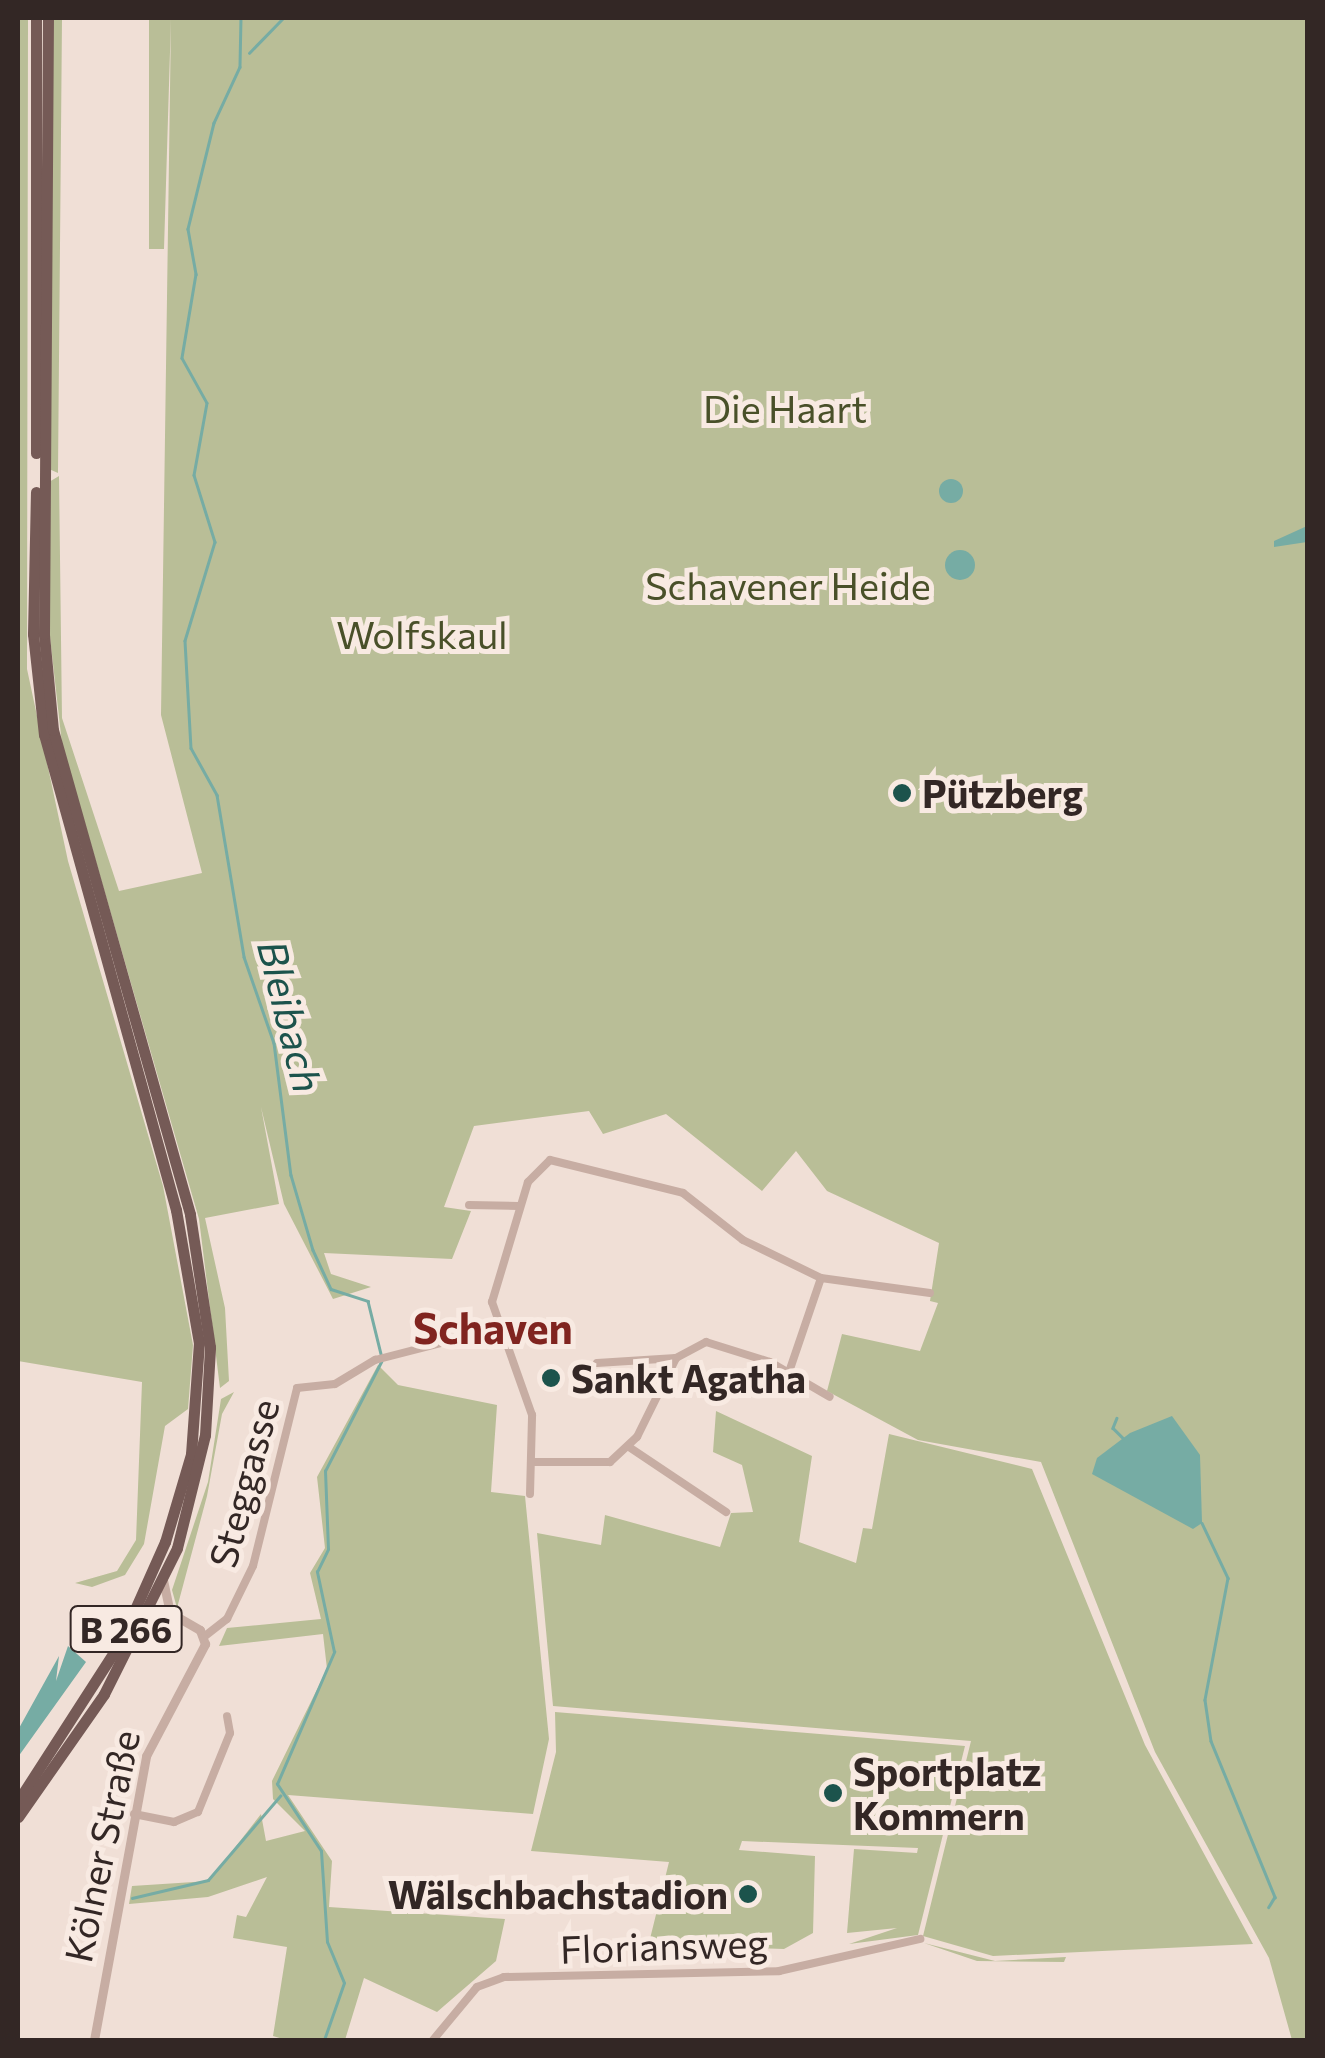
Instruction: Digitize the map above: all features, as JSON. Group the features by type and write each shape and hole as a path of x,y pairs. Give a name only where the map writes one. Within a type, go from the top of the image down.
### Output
{"main road":[{"name":"B 266","path":"18,1801 141,1600 193,1437 197,1393 186,1256 58,796 35,675 36,18"},
{"name":"B 266","path":"18,1817 104,1694 163,1578 187,1520 208,1413 210,1380 210,1309 190,1214 53,730 46,672 48,18"}],"street":[{"path":"530,1494 535,1462 532,1415 496,1329 496,1272 518,1206 535,1170 566,1158 683,1193 743,1240 821,1278 930,1292"},
{"path":"469,1205 518,1206"},
{"path":"789,1372 821,1278"},
{"name":"Steggasse","path":"204,1636 226,1619 254,1566 298,1388 344,1382 379,1359 496,1329"},
{"path":"597,1363 676,1358 720,1341 789,1372 830,1398"},
{"path":"535,1462 592,1469 629,1447 676,1358"},
{"path":"629,1447 726,1512"},
{"path":"163,1578 170,1613 204,1636"},
{"name":"Kölner Straße","path":"94,2040 152,1734 204,1636"},
{"path":"134,1814 183,1822 198,1812 230,1733 226,1716"},
{"name":"Floriansweg","path":"433,2040 476,1987 504,1977 779,1971 920,1939"}],"green space":[{"path":"18,18 28,18 27,669 68,861 163,1186 193,1345 188,1409 165,1426 144,1544 125,1575 92,1587 75,1583 117,1571 136,1540 142,1382 18,1361"},
{"name":"Schavener Heide","path":"53,18 1307,18 1307,2040 1292,2040 1269,1958 1155,1752 1041,1462 918,1440 827,1391 842,1334 920,1351 938,1303 930,1301 939,1243 827,1191 796,1151 762,1191 666,1114 603,1134 589,1111 474,1126 444,1207 471,1211 452,1259 324,1253 331,1274 371,1287 333,1299 284,1204 261,1107 279,1204 205,1218 225,1308 229,1381 220,1388 199,1219 62,744 50,637 49,482 59,476 62,718 119,891 202,873 161,715 171,19 164,249 149,249 149,19 62,19 58,473 49,469"},
{"path":"378,1365 398,1385 497,1405 491,1492 525,1496 549,1739 533,1814 288,1795 332,1861 329,1907 505,1919 496,1961 437,2012 364,1978 345,2040 286,2040 273,2036 287,1947 233,1938 237,1915 246,1917 267,1877 208,1897 129,1904 132,1886 209,1881 261,1814 266,1841 305,1831 273,1799 272,1781 327,1669 323,1634 219,1646 227,1628 321,1619 310,1573 325,1548 317,1477"},
{"path":"234,1392 222,1414 207,1496 177,1608 172,1590 208,1482 221,1399"},
{"path":"716,1411 812,1456 799,1542 856,1563 863,1528 872,1529 889,1434 1032,1469 1145,1745 1253,1944 993,1956 923,1936 971,1741 553,1706 537,1533 601,1545 605,1515 720,1547 731,1513 753,1512 742,1465 713,1452"},
{"path":"555,1712 965,1746 918,1935 849,1944 897,1928 847,1933 854,1849 917,1853 918,1848 742,1841 739,1850 815,1856 813,1933 784,1949 690,1946 671,1963 644,1963 669,1862 531,1851 556,1752"},
{"path":"924,1943 995,1961 1066,1957 1064,1962 977,1961"}],"water":[{"path":"951,479 960,482 960,500 951,503 942,500 939,491 942,482"},
{"path":"1307,526 1307,542 1274,547 1274,541"},
{"path":"960,550 974,559 975,565 966,579 960,580 946,571 945,565 954,551"},
{"path":"1172,1416 1200,1455 1202,1523 1193,1529 1092,1474 1097,1458 1130,1433"},
{"path":"68,1646 86,1662 18,1757 18,1730 59,1656 56,1681"}],"waterway":[{"name":"Bleibach","path":"241,18 240,67 214,123 188,229 196,274 182,358 207,403 194,475 215,542 185,641 191,748 217,795 244,957 274,1043 291,1175 313,1250 331,1289 368,1301 381,1354"},
{"path":"249,53 283,18"},
{"name":"Bleibach","path":"324,2040 344,1983 327,1942 321,1851 277,1784 334,1652 317,1572 328,1549 325,1471 381,1362"},
{"path":"1117,1418 1113,1428 1123,1438"},
{"path":"1202,1523 1228,1578 1205,1700 1211,1741 1275,1897 1269,1907"},
{"path":"132,1898 208,1880 280,1796"}],"place":[{"name":"Pützberg","path":"902,793"},
{"name":"Sankt Agatha","path":"551,1378"},
{"name":"Sportplatz Kommern","path":"833,1793"},
{"name":"Wälschbachstadion","path":"748,1894"}],"district":[{"name":"Schaven","path":"493,1327"}],"park label":[{"name":"Die Haart","path":"785,408"},
{"name":"Wolfskaul","path":"422,634"}]}
